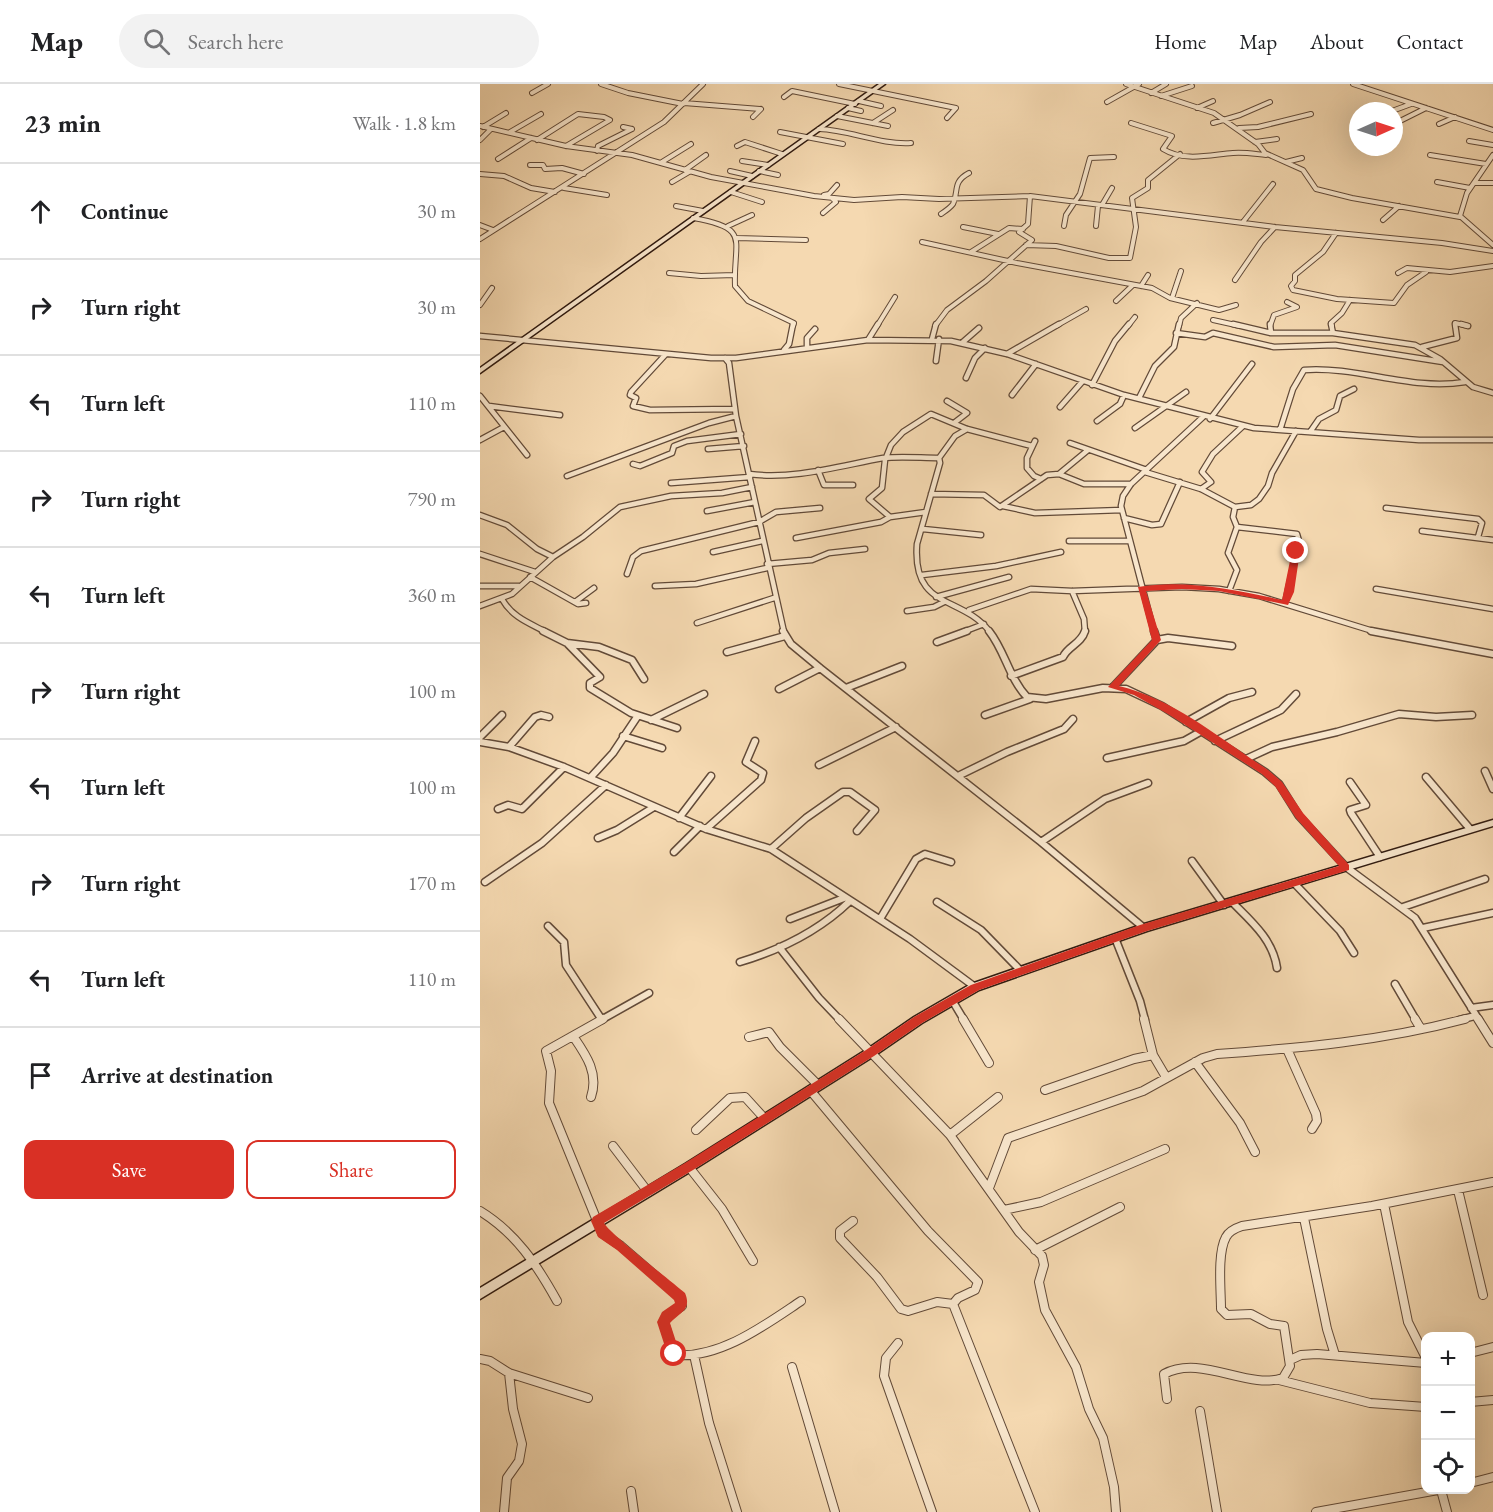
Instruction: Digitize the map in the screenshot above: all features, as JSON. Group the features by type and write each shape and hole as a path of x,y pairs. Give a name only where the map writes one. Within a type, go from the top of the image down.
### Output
{"street":[{"path":"532,93 548,84"},
{"path":"602,84 628,93 684,103 761,110 753,117"},
{"path":"480,239 564,188 664,122 703,84"},
{"path":"838,84 956,108 947,118"},
{"path":"480,371 882,84"},
{"path":"1126,84 1214,113 1242,130 1265,154"},
{"path":"1107,102 1139,84"},
{"path":"1150,93 1166,84"},
{"path":"1353,84 1493,130"},
{"path":"1161,96 1192,86"},
{"path":"784,97 792,90 881,106"},
{"path":"1197,108 1213,101"},
{"path":"1213,123 1270,102"},
{"path":"1403,106 1409,103"},
{"path":"848,108 861,111"},
{"path":"1403,120 1427,109"},
{"path":"873,123 892,110"},
{"path":"482,127 506,113"},
{"path":"509,133 542,114"},
{"path":"537,140 578,114 604,117 610,120 566,146"},
{"path":"1237,139 1242,130 1311,114"},
{"path":"837,116 888,126"},
{"path":"1439,124 1455,117"},
{"path":"1131,123 1172,136 1163,149 1168,153 1206,158 1232,153 1265,154 1306,172 1312,186 1316,189 1352,198 1460,216 1491,242"},
{"path":"482,127 566,146 632,155 687,171 819,197 854,200 900,196 1032,197 1275,227 1437,242 1493,251"},
{"path":"597,151 598,146 632,130 623,127"},
{"path":"480,140 491,129"},
{"path":"819,129 841,130 896,144 911,142"},
{"path":"780,132 843,144"},
{"path":"498,159 531,138"},
{"path":"1255,142 1276,139"},
{"path":"1468,141 1493,145"},
{"path":"737,146 745,142 782,154"},
{"path":"662,162 691,144"},
{"path":"1026,245 1056,246 1109,258 1129,259 1135,231 1132,198 1148,188 1148,180 1158,175 1180,154"},
{"path":"672,182 706,155"},
{"path":"1430,155 1485,166"},
{"path":"1064,226 1066,215 1087,176 1090,158 1114,157"},
{"path":"1460,216 1469,191 1492,157"},
{"path":"1286,162 1302,158"},
{"path":"742,161 768,165"},
{"path":"530,165 543,165 545,169 562,168 584,174"},
{"path":"730,171 752,176"},
{"path":"759,171 778,175"},
{"path":"941,214 953,204 952,198 960,178 969,173"},
{"path":"480,174 504,176 531,188 556,193"},
{"path":"497,182 504,176"},
{"path":"1437,182 1469,191"},
{"path":"1474,182 1493,183"},
{"path":"1243,222 1273,184"},
{"path":"819,197 829,194 837,185"},
{"path":"564,188 607,195"},
{"path":"1096,226 1100,205 1112,188"},
{"path":"730,192 762,202"},
{"path":"932,339 936,324 947,310 1032,239 1020,233 1028,224 1032,197"},
{"path":"823,213 836,202 831,198"},
{"path":"676,206 702,211"},
{"path":"1383,220 1399,206"},
{"path":"693,218 728,226 752,215"},
{"path":"1249,216 1252,223"},
{"path":"480,225 494,230"},
{"path":"728,226 737,238 739,250 735,286 748,301 794,323 790,332 789,344 784,350"},
{"path":"963,227 998,234"},
{"path":"971,252 1012,227 1023,229"},
{"path":"1235,280 1261,242 1275,227"},
{"path":"1336,233 1328,249 1308,262 1295,275 1295,281 1290,287 1306,293 1350,300 1394,303 1407,285 1426,272"},
{"path":"737,238 806,240"},
{"path":"922,242 1141,286 1172,298 1221,310 1236,304"},
{"path":"1398,273 1407,268 1426,272 1451,272 1493,266"},
{"path":"1172,298 1181,271"},
{"path":"669,273 701,276 735,275"},
{"path":"1141,286 1148,275"},
{"path":"1116,301 1133,285"},
{"path":"480,305 492,288"},
{"path":"868,340 895,297"},
{"path":"1333,333 1331,323 1342,313 1350,300"},
{"path":"1271,333 1272,317 1297,307 1287,302"},
{"path":"1139,398 1155,366 1174,347 1181,318 1197,303"},
{"path":"1007,354 1086,309"},
{"path":"1092,385 1115,341 1135,317"},
{"path":"1213,320 1271,333 1333,333 1421,347 1444,362 1465,382 1481,391 1493,393"},
{"path":"1421,347 1457,338 1455,323 1468,326"},
{"path":"963,342 979,328"},
{"path":"807,347 807,338 815,329"},
{"path":"1176,333 1205,337 1213,333 1274,347 1335,345 1444,362"},
{"path":"480,336 727,361 784,350 868,340 939,339 963,342 1007,354 1124,395 1244,426 1419,440 1493,440"},
{"path":"936,361 939,339"},
{"path":"789,344 795,349"},
{"path":"966,378 975,358 985,348"},
{"path":"666,354 631,392 630,395 636,398 633,406 650,410 736,412"},
{"path":"727,361 767,566 785,636 820,668 1041,842 1144,928"},
{"path":"1012,395 1036,364"},
{"path":"1210,419 1252,364"},
{"path":"1280,430 1298,377 1304,370 1338,370 1426,383 1465,382"},
{"path":"1060,407 1082,382"},
{"path":"1310,432 1319,419 1336,410 1340,396 1354,389"},
{"path":"1135,428 1186,392"},
{"path":"1096,421 1120,404 1124,395"},
{"path":"480,396 527,454"},
{"path":"946,401 966,412 954,423"},
{"path":"1159,404 1159,411"},
{"path":"489,406 560,414"},
{"path":"567,476 736,412"},
{"path":"890,517 869,500 870,496 882,488 885,458 900,436 932,414 967,429 1033,443 1026,469 1029,474 1041,479"},
{"path":"1157,640 1122,510 1123,496 1131,484 1203,417"},
{"path":"1201,489 1211,482 1202,472 1209,458 1244,426"},
{"path":"480,440 504,427"},
{"path":"967,429 955,436 939,458 916,550 927,587 935,597 969,610 984,624 1003,653 1011,676 1030,699"},
{"path":"1070,443 1201,489 1235,507 1251,505 1259,499 1296,431"},
{"path":"633,464 640,466 672,453 674,446 687,441 741,434"},
{"path":"708,448 744,446"},
{"path":"1059,474 1088,450"},
{"path":"480,606 502,599 553,557 625,505 671,496 722,493 765,476 854,466 885,458 939,458"},
{"path":"818,470 820,479 827,486 853,485"},
{"path":"1003,506 1050,474 1059,474 1084,483 1131,484"},
{"path":"671,483 751,480"},
{"path":"1124,518 1152,525 1161,524 1180,482"},
{"path":"931,494 984,495 997,506 1035,513 1122,510"},
{"path":"707,511 755,502"},
{"path":"1229,591 1237,570 1229,561 1227,551 1237,527 1233,517 1235,507"},
{"path":"627,574 638,552 759,522 776,512 820,508"},
{"path":"1386,508 1478,519 1482,523 1478,537"},
{"path":"796,538 880,522 890,517 926,512"},
{"path":"480,515 514,530 537,551 553,557"},
{"path":"1237,527 1297,534 1299,541 1285,603"},
{"path":"923,529 981,535"},
{"path":"1422,531 1493,540"},
{"path":"713,552 762,541"},
{"path":"1069,541 1130,541"},
{"path":"655,586 690,585 767,566 812,560 829,553 865,549"},
{"path":"922,575 975,570 1061,552"},
{"path":"480,554 536,572"},
{"path":"530,577 575,602 586,603"},
{"path":"935,597 1009,577"},
{"path":"480,586 519,586"},
{"path":"969,610 1031,589 1072,591 1182,587 1229,591 1285,603 1382,634 1493,654"},
{"path":"575,602 594,588"},
{"path":"1376,589 1493,609"},
{"path":"1011,676 1063,657 1065,651 1078,644 1086,624 1072,591"},
{"path":"697,623 774,598"},
{"path":"502,599 516,617 567,643 600,677 590,683 590,688 612,704 637,717 677,728"},
{"path":"907,611 934,607 944,602"},
{"path":"937,642 984,624"},
{"path":"727,652 785,636"},
{"path":"1113,687 1157,640 1174,639 1232,646"},
{"path":"567,643 599,647 632,660 645,679"},
{"path":"846,688 902,666"},
{"path":"779,688 820,668"},
{"path":"985,715 1030,699 1050,698 1113,687 1137,693 1246,759 1279,784 1299,816 1346,867 1403,907 1423,928 1493,1043"},
{"path":"1186,722 1229,698 1252,692"},
{"path":"651,721 704,694"},
{"path":"1215,741 1281,710 1296,694"},
{"path":"1246,759 1272,747 1337,732 1399,714 1436,717 1472,715"},
{"path":"480,737 502,715"},
{"path":"509,747 535,717 549,717"},
{"path":"591,777 613,753 622,736 637,717"},
{"path":"958,776 1007,752 1064,729 1073,719"},
{"path":"819,765 896,727"},
{"path":"1107,758 1178,743 1200,732"},
{"path":"622,736 662,748"},
{"path":"674,852 758,784 763,773 746,762 755,741"},
{"path":"480,742 509,747 564,767 703,828 771,849 880,919 975,987"},
{"path":"498,809 508,806 522,809 564,767"},
{"path":"1485,771 1493,789"},
{"path":"679,818 711,776"},
{"path":"1426,777 1470,829"},
{"path":"1350,782 1366,805 1350,810 1351,813 1380,857"},
{"path":"1041,842 1101,800 1126,789 1148,783"},
{"path":"484,882 519,861 550,836 581,804 606,784"},
{"path":"771,849 806,818 843,792 850,792 875,810 857,831"},
{"path":"598,838 606,832 618,830 654,807"},
{"path":"480,1294 689,1167 870,1053 918,1020 975,987 1144,928 1493,823"},
{"path":"880,919 916,859 925,855 951,862"},
{"path":"1192,861 1228,904 1271,945 1276,959 1276,968"},
{"path":"1403,907 1485,879"},
{"path":"1294,884 1340,931 1354,953"},
{"path":"841,912 847,899"},
{"path":"790,919 847,899"},
{"path":"937,902 981,930 1020,970"},
{"path":"740,962 757,958 841,912 862,909"},
{"path":"1423,928 1493,913"},
{"path":"548,926 564,941 568,951 566,965 602,1020"},
{"path":"1115,938 1140,1001 1153,1055 1166,1077"},
{"path":"779,947 819,998 950,1135 1019,1232 1044,1260 1039,1282 1045,1310 1076,1367 1089,1409 1103,1438 1114,1487 1116,1512"},
{"path":"1395,984 1421,1029"},
{"path":"649,993 546,1051 552,1071 547,1098 602,1233 621,1246 680,1297 682,1306 667,1316 663,1327 674,1354 681,1357 694,1355 755,1330 801,1301"},
{"path":"952,1000 989,1063"},
{"path":"1471,1008 1493,1005"},
{"path":"989,1188 1008,1138 1143,1090 1195,1062 1217,1054 1287,1049 1369,1039 1475,1016"},
{"path":"749,1037 769,1032 814,1087 854,1146 928,1231 978,1282 978,1287 974,1291 957,1298 953,1304"},
{"path":"573,1036 591,1065 595,1085 591,1097"},
{"path":"1287,1049 1316,1114 1317,1121 1312,1129"},
{"path":"1045,1090 1134,1059 1153,1055"},
{"path":"1195,1062 1240,1123 1255,1152"},
{"path":"696,1130 735,1096 745,1097 765,1119"},
{"path":"950,1135 998,1097"},
{"path":"613,1146 648,1192"},
{"path":"1004,1210 1041,1202 1165,1149"},
{"path":"689,1167 722,1209 753,1261"},
{"path":"1167,1399 1164,1374 1174,1368 1195,1368 1271,1382 1286,1375 1290,1366 1284,1326 1270,1324 1251,1314 1224,1314 1221,1309 1221,1276 1226,1237 1231,1231 1242,1226 1384,1204 1493,1182"},
{"path":"1458,1190 1483,1295"},
{"path":"1384,1204 1408,1322 1421,1350"},
{"path":"1035,1250 1120,1207"},
{"path":"480,1211 499,1223 534,1262 557,1301"},
{"path":"1304,1218 1327,1329 1335,1355"},
{"path":"853,1221 840,1231 840,1238 858,1261 877,1277 902,1309 908,1311 937,1302 953,1304"},
{"path":"953,1304 1035,1512"},
{"path":"898,1343 886,1356 882,1366 884,1376 932,1512"},
{"path":"1475,1352 1493,1347"},
{"path":"694,1355 709,1424 737,1512"},
{"path":"1290,1360 1306,1355 1335,1355 1411,1365 1421,1364"},
{"path":"480,1359 490,1361 509,1373 588,1398"},
{"path":"792,1367 835,1512"},
{"path":"504,1512 507,1478 519,1461 522,1444 513,1409 509,1373"},
{"path":"1279,1380 1339,1396 1407,1408 1421,1407"},
{"path":"1475,1402 1493,1400"},
{"path":"1200,1411 1217,1512"},
{"path":"1475,1481 1493,1477"},
{"path":"631,1491 634,1512"},
{"path":"1316,1512 1421,1493"},
{"path":"1441,1494 1447,1512"}],"route":[{"path":"674,1354 663,1327 667,1316 682,1306 680,1297 621,1246 602,1233 597,1221 689,1167 870,1053 918,1020 975,987 1144,928 1346,867 1299,816 1279,784 1265,772 1172,712 1137,693 1113,687 1157,640 1142,589 1182,587 1219,589 1285,603 1290,592 1296,551"}]}
